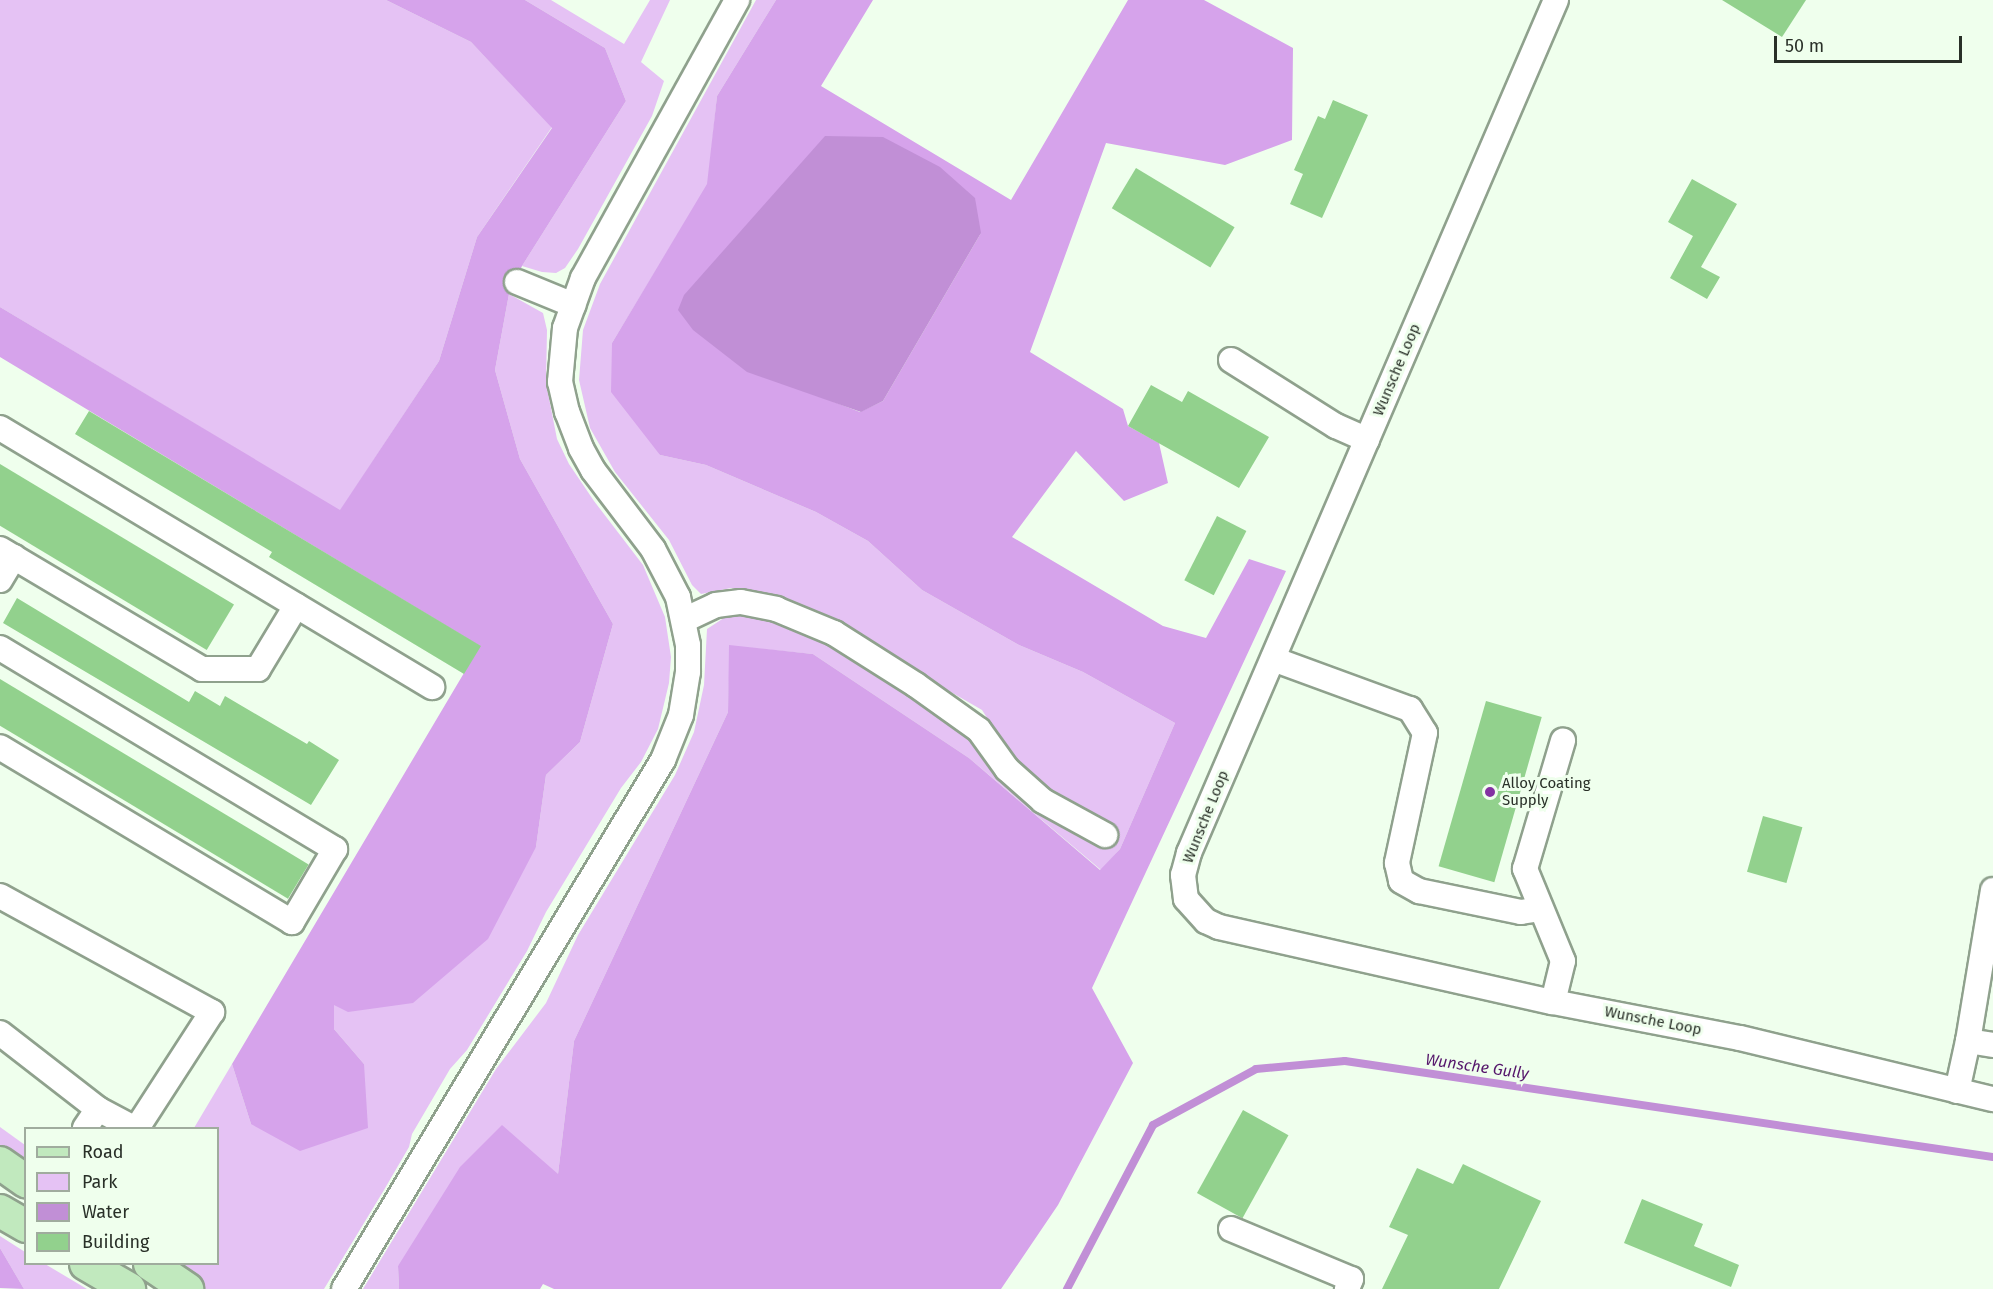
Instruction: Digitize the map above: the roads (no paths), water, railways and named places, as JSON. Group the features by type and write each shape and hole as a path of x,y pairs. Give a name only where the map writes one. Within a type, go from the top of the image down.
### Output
{"main road":[{"path":"0,1163 24,1180"},
{"path":"0,1211 24,1226"},
{"path":"89,1265 129,1289"},
{"path":"153,1265 187,1289"}],"street":[{"path":"344,1289 663,760 681,715 688,672 688,645 678,597 653,549 593,470 567,412 561,381 565,328 583,278 737,0"},
{"name":"Wunsche Loop","path":"1556,0 1190,853 1182,887 1186,899 1206,921 1220,927 1554,1002 1740,1038 1993,1100"},
{"path":"517,282 573,305"},
{"path":"1231,360 1336,426 1367,440"},
{"path":"0,428 432,687"},
{"path":"0,580 7,553 202,669 258,669 296,606"},
{"path":"684,620 716,605 741,602 776,609 834,633 916,685 979,730 1007,769 1043,801 1105,835"},
{"path":"0,648 335,849 292,922 0,747"},
{"path":"1273,659 1410,709 1425,733 1397,863 1401,881 1419,891 1521,912 1541,909"},
{"path":"1554,1002 1563,961 1525,869 1563,741"},
{"path":"1957,1090 1986,973 1993,890"},
{"path":"0,896 212,1012 136,1127"},
{"path":"0,1033 91,1119 130,1127"},
{"path":"1968,1041 1993,1045"},
{"path":"1231,1229 1351,1279 1347,1289"}],"water":[{"path":"825,136 883,137 940,167 975,198 981,233 883,401 861,412 747,372 693,330 678,310 684,295"}],"waterway":[{"name":"Wunsche Gully","path":"1067,1289 1153,1125 1256,1069 1345,1061 1993,1157"}],"place":[{"name":"Alloy Coating Supply","path":"1490,792"}]}
